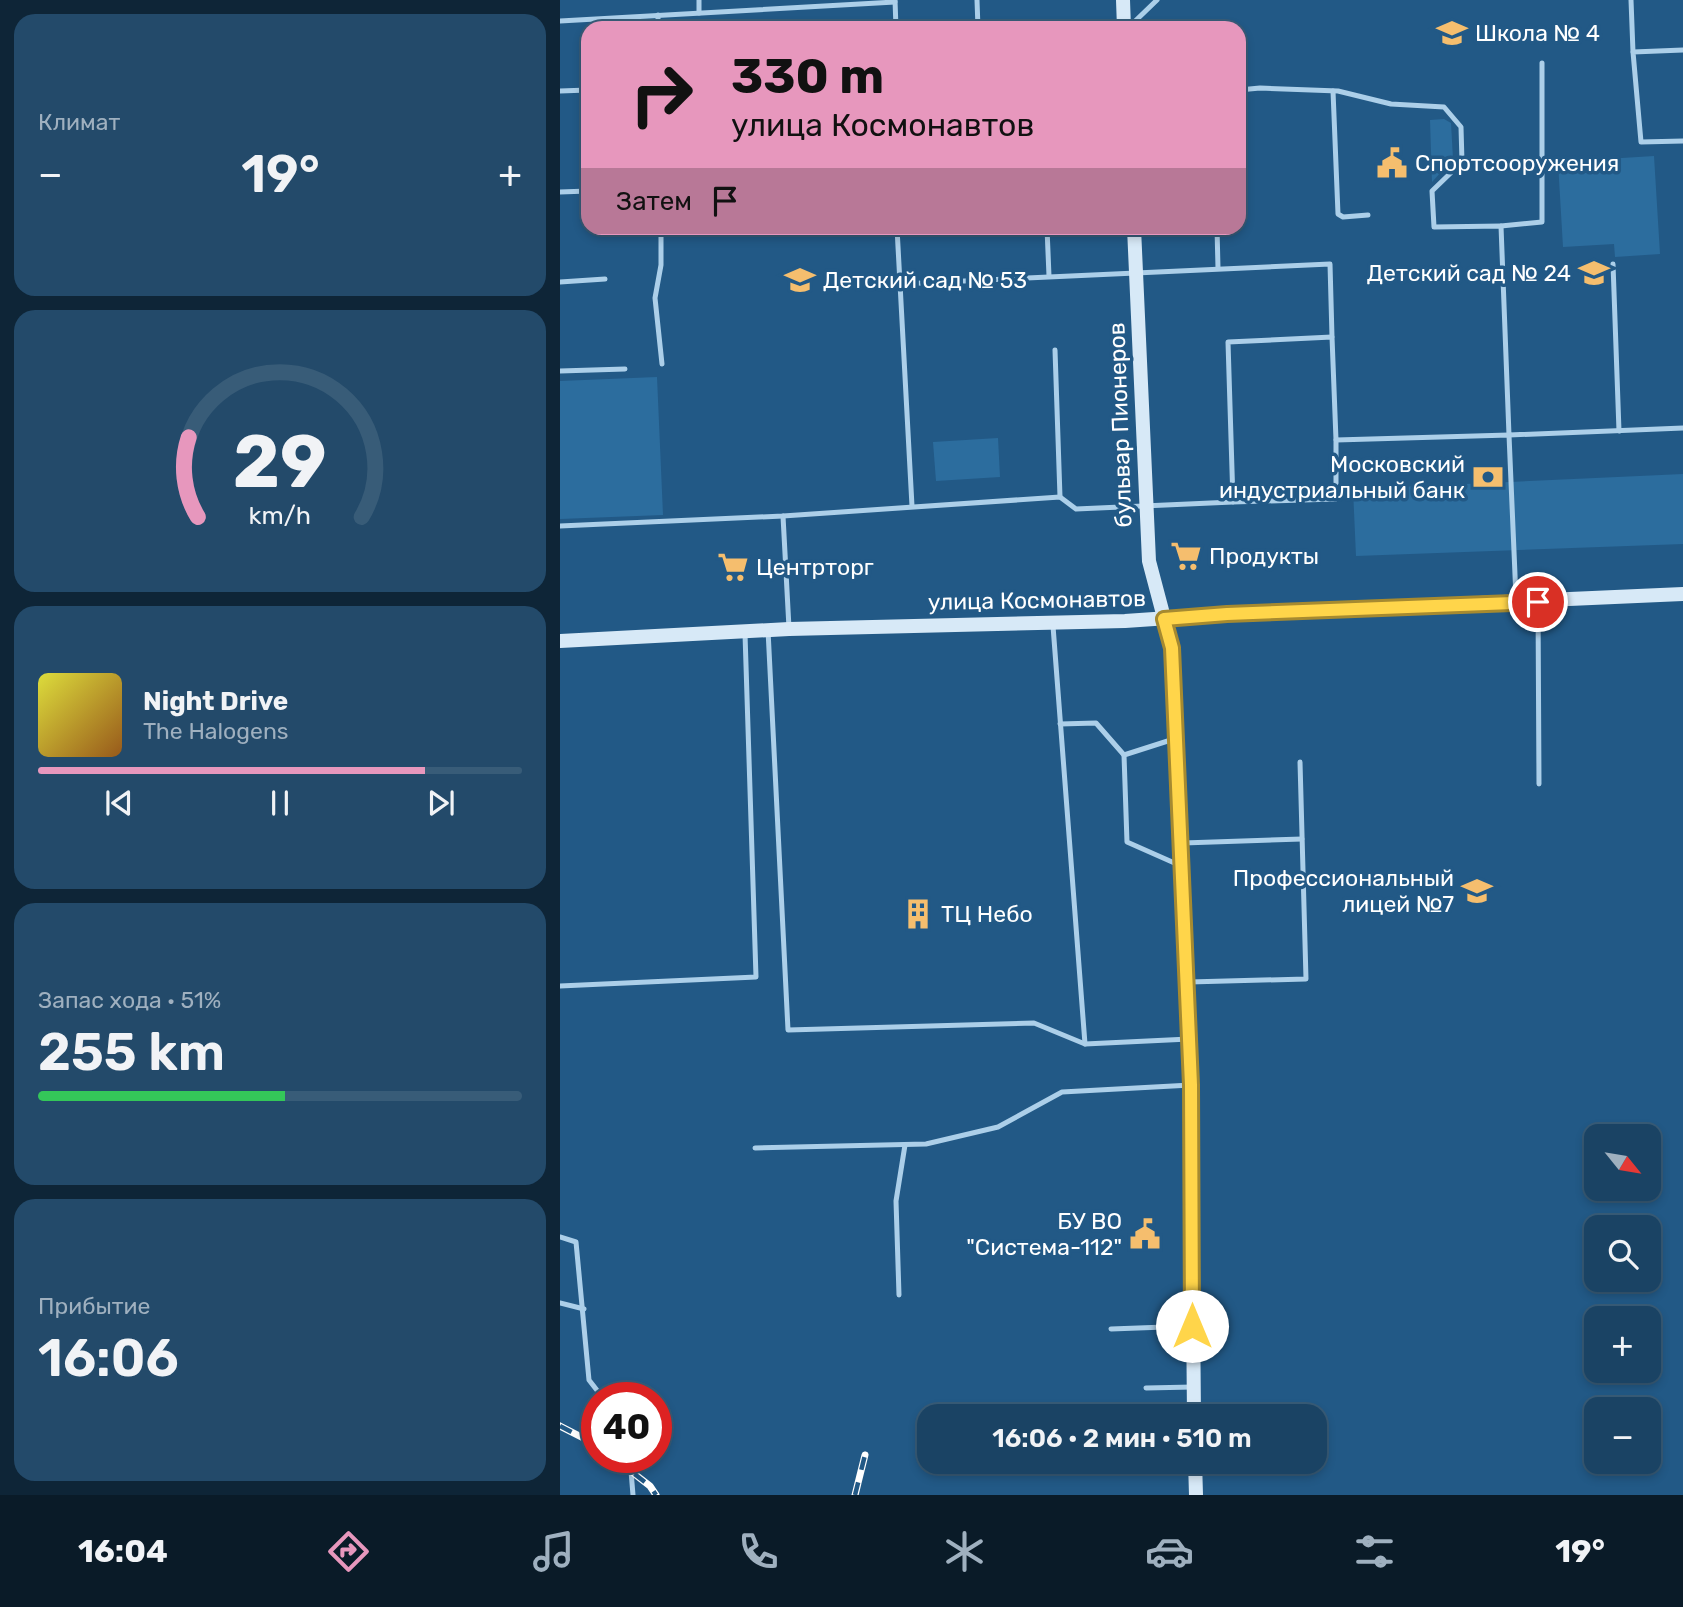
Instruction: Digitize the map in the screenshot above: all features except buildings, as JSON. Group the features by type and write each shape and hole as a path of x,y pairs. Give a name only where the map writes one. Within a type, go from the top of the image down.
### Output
{"street":[{"path":"1123,0 1125,21"},
{"name":"бульвар Пионеров","path":"1134,235 1149,561 1172,648 1177,738 1191,1085 1194,1404"},
{"name":"улица Космонавтов","path":"560,641 789,629 1164,619 1683,594"},
{"path":"1195,1474 1196,1495"}],"lane":[{"path":"699,0 699,13"},
{"path":"751,0 751,10"},
{"path":"977,0 978,21"},
{"path":"1134,21 1157,0"},
{"path":"1631,0 1641,142 1683,141"},
{"path":"560,21 895,1 896,21"},
{"path":"658,15 658,21"},
{"path":"1633,52 1683,50"},
{"path":"1246,89 1333,91 1391,104 1444,107 1461,127 1462,162 1432,191 1434,227 1501,226 1542,222 1542,63"},
{"path":"560,91 581,90"},
{"path":"1333,91 1338,214 1343,217 1368,215"},
{"path":"560,192 581,191"},
{"path":"1501,226 1516,603"},
{"path":"661,235 662,265 655,298 662,365"},
{"path":"897,235 912,506"},
{"path":"1047,235 1049,276"},
{"path":"1217,235 1218,268"},
{"path":"560,526 783,516 1060,497 1076,509 1146,504 1336,499 1330,264 900,284"},
{"path":"1613,264 1619,431"},
{"path":"560,282 605,279"},
{"path":"1233,502 1228,342 1332,337"},
{"path":"1055,350 1060,497"},
{"path":"560,371 625,369"},
{"path":"1336,440 1683,429"},
{"path":"783,516 789,629"},
{"path":"1538,602 1539,784"},
{"path":"1052,623 1085,1044"},
{"path":"768,630 788,1030 1034,1023 1085,1044 1189,1039"},
{"path":"560,986 756,977 745,631"},
{"path":"1060,724 1096,723 1124,755 1127,842 1181,866"},
{"path":"1124,755 1177,738"},
{"path":"1186,982 1306,979 1300,762"},
{"path":"1180,843 1302,839"},
{"path":"755,1148 926,1144 998,1127 1062,1092 1191,1085"},
{"path":"899,1295 896,1201 905,1145"},
{"path":"560,1237 576,1242 591,1382"},
{"path":"560,1303 584,1308"},
{"path":"1111,1329 1192,1326"},
{"path":"1146,1388 1193,1387"},
{"path":"631,1473 633,1495"}],"shaded area":[{"path":"1444,119 1451,123 1453,159 1432,182 1430,120"},
{"path":"1654,156 1660,254 1615,257 1614,244 1563,247 1558,162"},
{"path":"657,377 663,515 560,519 560,381"},
{"path":"998,438 1000,477 936,481 933,442"},
{"path":"1683,474 1683,544 1356,556 1353,489"}],"railway":[{"path":"560,1426 581,1437"},
{"path":"855,1495 865,1455"},
{"path":"633,1473 650,1486 656,1495"}],"place":[{"name":"Школа № 4","path":"1452,33"},
{"name":"Спортсооружения","path":"1392,163"},
{"name":"Детский сад № 24","path":"1594,273"},
{"name":"Детский сад № 53","path":"800,280"},
{"name":"Московский индустриальный банк","path":"1488,477"},
{"name":"Продукты","path":"1186,556"},
{"name":"Центрторг","path":"733,567"},
{"name":"Профессиональный лицей №7","path":"1477,891"},
{"name":"ТЦ Небо","path":"918,914"},
{"name":"БУ ВО \"Система-112\"","path":"1145,1234"}],"route":[{"path":"1192,1326 1191,1085 1172,648 1164,619 1227,614 1538,602"}]}
